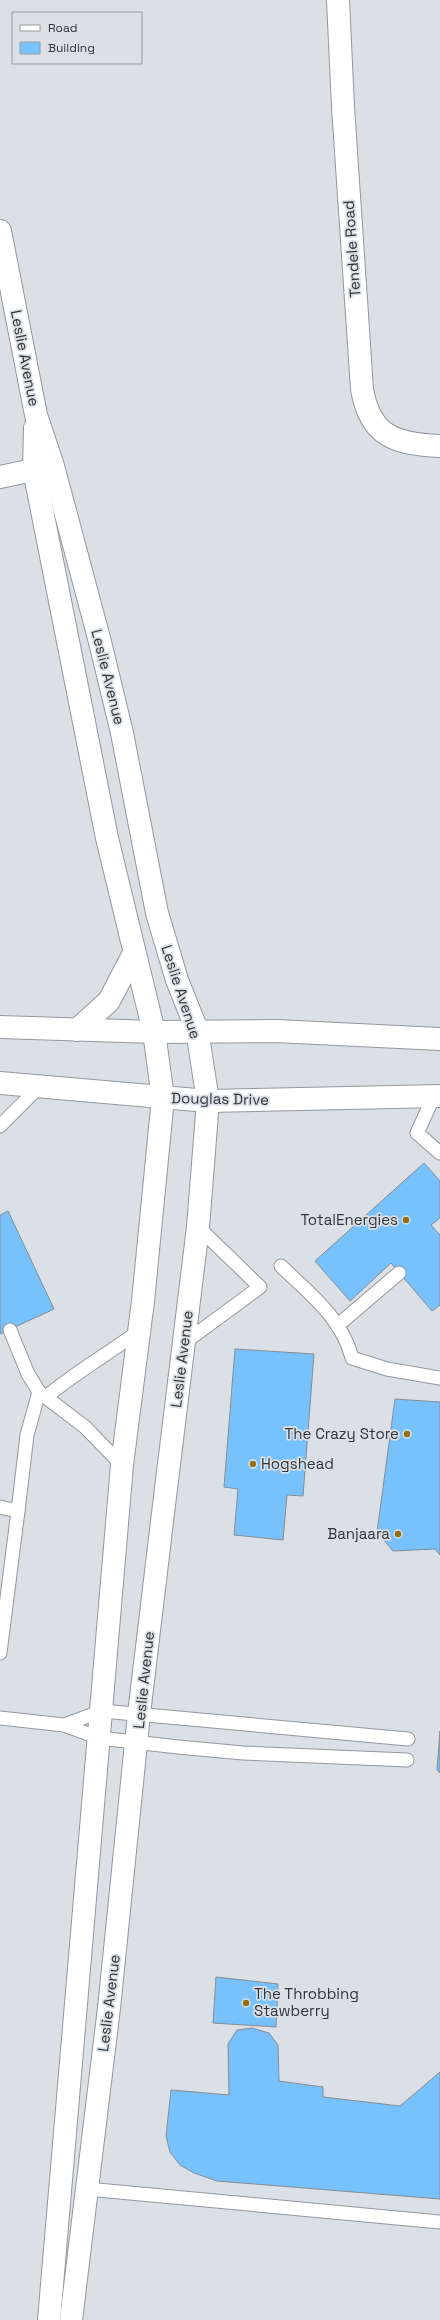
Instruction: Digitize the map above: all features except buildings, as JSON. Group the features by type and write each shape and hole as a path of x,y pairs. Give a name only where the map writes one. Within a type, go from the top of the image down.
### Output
{"street":[{"name":"Tendele Road","path":"338,0 343,115 362,389 365,405 370,418 388,436 401,442 440,446"},
{"name":"Leslie Avenue","path":"0,231 36,415 107,838 154,1032 163,1098 139,1331 122,1464 102,1711 48,2320"},
{"name":"Leslie Avenue","path":"44,468 121,725 159,920 177,980 197,1030 208,1100 198,1227 139,1714 109,2008 71,2320"},
{"path":"0,477 44,468"},
{"path":"77,1030 109,1001 134,952"},
{"path":"0,1027 154,1032 197,1030 276,1031 440,1039"},
{"name":"Douglas Drive","path":"0,1083 41,1085 163,1098 208,1100 437,1096"}],"lane":[{"path":"0,1126 41,1085"},
{"path":"437,1096 417,1133 440,1153"},
{"path":"184,1343 260,1287 198,1227"},
{"path":"281,1266 327,1310 348,1341 352,1358 387,1369 440,1378"},
{"path":"338,1325 399,1273"},
{"path":"10,1330 28,1374 42,1395 85,1427 122,1464"},
{"path":"0,1653 3,1609 18,1510 27,1435 42,1395 112,1351 139,1331"},
{"path":"0,1507 18,1510"},
{"path":"64,1725 102,1711 408,1739"},
{"path":"0,1718 64,1725 99,1738 243,1753 407,1760"},
{"path":"87,2189 440,2222"}],"place":[{"name":"TotalEnergies","path":"406,1220"},
{"name":"The Crazy Store","path":"407,1434"},
{"name":"Hogshead","path":"253,1464"},
{"name":"Banjaara","path":"398,1534"},
{"name":"The Throbbing Stawberry","path":"246,2003"}]}
